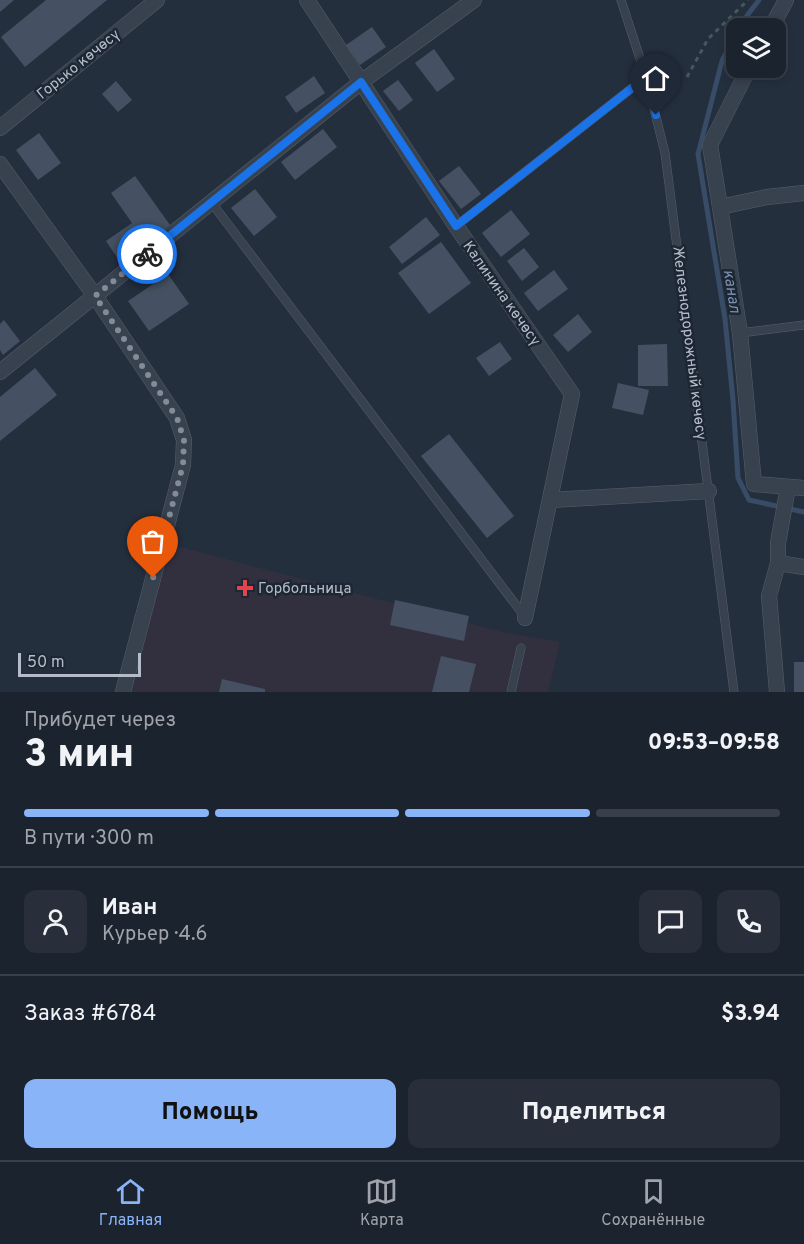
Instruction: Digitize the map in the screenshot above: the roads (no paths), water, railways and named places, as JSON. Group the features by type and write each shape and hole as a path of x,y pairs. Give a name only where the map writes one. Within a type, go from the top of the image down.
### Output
{"street":[{"name":"Горько көчөсү","path":"0,128 157,0"},
{"name":"Калинина көчөсү","path":"307,0 456,226 572,394 525,618"},
{"path":"0,372 361,82 474,0"},
{"path":"776,18 786,0"},
{"path":"744,78 710,145 740,333 754,483 788,490 804,488"},
{"path":"0,164 95,296 177,418 184,440 183,465 123,692"},
{"path":"720,207 767,197 804,193"},
{"path":"777,692 769,596 778,563 778,543 788,490"},
{"path":"551,500 709,491"},
{"path":"778,563 804,567"}],"lane":[{"name":"Железнодорожный көчөсү","path":"621,0 646,77 665,153 734,692"},
{"path":"456,226 646,77"},
{"path":"211,202 525,618"},
{"path":"740,333 804,325"},
{"path":"511,692 521,648"}],"waterway":[{"name":"канал","path":"745,18 759,0"},
{"name":"канал","path":"726,53 698,154 725,319 738,478 749,500 804,512"}],"place":[{"name":"Горбольница","path":"245,588"}]}
